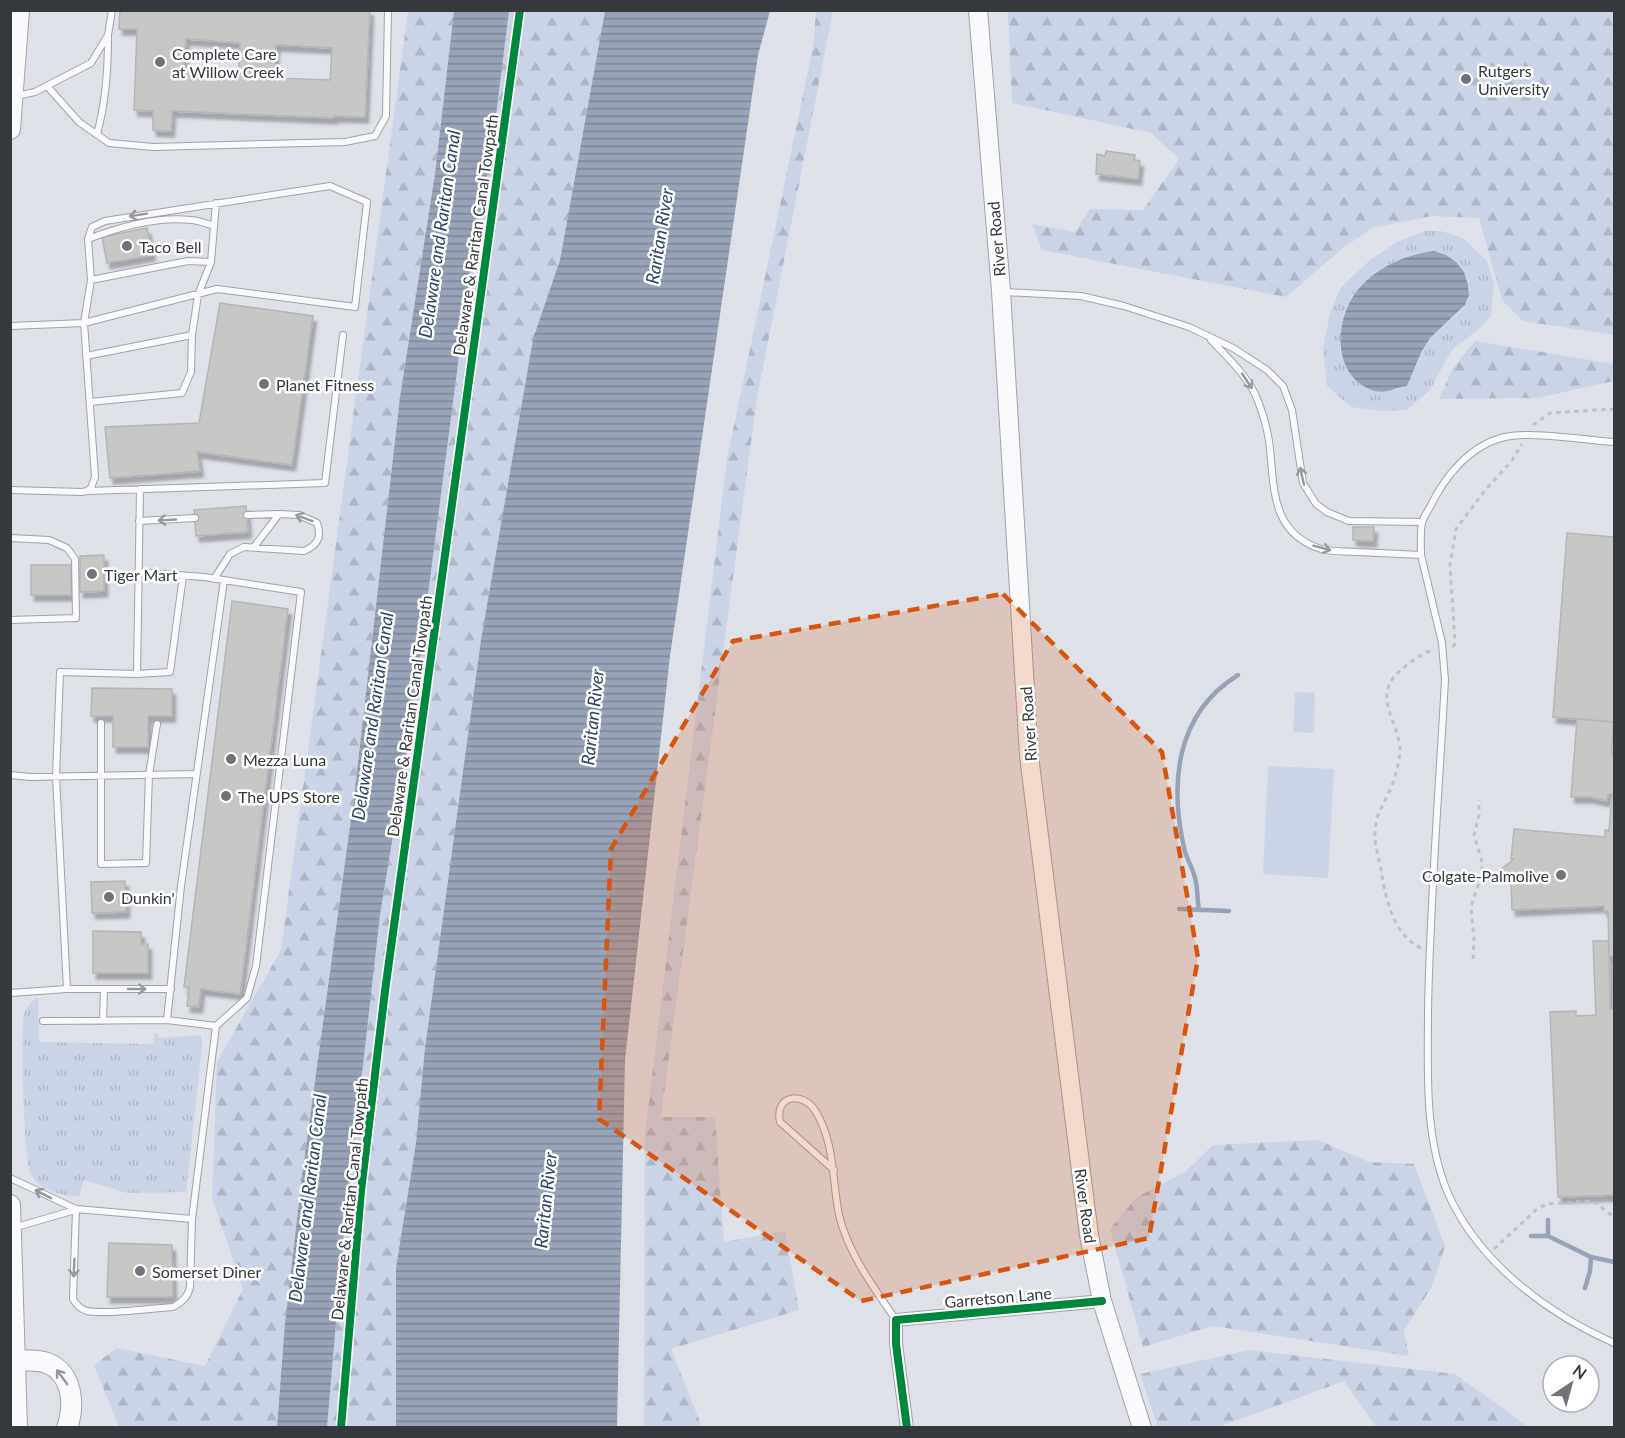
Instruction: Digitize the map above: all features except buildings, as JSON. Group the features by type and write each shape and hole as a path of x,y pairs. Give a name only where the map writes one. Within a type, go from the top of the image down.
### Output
{"main road":[{"path":"10,129 20,10"},
{"name":"River Road","path":"978,10 1001,291 1029,756 1089,1235 1102,1301 1142,1428"},
{"path":"10,1205 12,1362 17,1428"},
{"path":"12,1362 29,1360 48,1363 64,1376 72,1398 72,1414 67,1428"}],"street":[{"name":"Garretson Lane","path":"896,1320 1102,1301"},
{"path":"896,1320 896,1344 908,1428"}],"lane":[{"path":"98,134 104,110 111,10"},
{"path":"47,86 79,122 110,143 153,147 345,142 375,135 386,116 388,10"},
{"path":"13,97 35,92 92,63 108,35"},
{"path":"10,326 84,323 217,289 355,307 367,202 330,186 105,221 92,227 88,239 91,280 84,323 95,477 91,488 87,491"},
{"path":"90,402 183,393 191,372 192,335 198,295 211,262 216,203"},
{"path":"88,239 158,220 191,220 214,226"},
{"path":"91,280 188,261 211,262"},
{"path":"1001,291 1081,296 1148,312 1189,327 1233,348 1267,370 1283,386 1292,410 1303,483 1316,504 1327,512 1349,521 1422,522"},
{"path":"86,356 192,335"},
{"path":"10,490 87,491 325,483 343,335"},
{"path":"1208,337 1247,380 1257,398 1269,441 1272,488 1282,516 1290,528 1302,539 1323,549 1421,555"},
{"path":"1614,442 1527,435 1505,437 1468,455 1450,474 1436,494 1422,522 1421,555 1442,643 1445,680 1429,948 1428,1071 1432,1138 1439,1168 1450,1197 1471,1232 1488,1254 1506,1272 1560,1315 1614,1343"},
{"path":"137,674 140,489"},
{"path":"254,547 279,513"},
{"path":"214,579 230,554 244,547 304,551 313,547 319,539 320,532 316,523 299,515 279,513 247,515"},
{"path":"139,521 195,518"},
{"path":"10,538 50,540 67,548 75,559 76,618 10,620"},
{"path":"76,1209 73,1299 76,1305 88,1311 173,1307 188,1295 192,1219 216,1026 247,998 256,966 301,591 224,580 138,572"},
{"path":"68,989 56,777 60,672 137,674 170,672 183,576"},
{"path":"167,1020 181,886 224,580"},
{"path":"101,723 101,864 146,862 149,775 157,724"},
{"path":"10,775 56,777 196,774"},
{"path":"10,993 68,989 171,989"},
{"path":"103,1021 104,989"},
{"path":"43,1021 167,1020 216,1026"},
{"path":"834,1170 780,1122 780,1107 787,1099 795,1097 806,1102 815,1110 829,1142 834,1170 840,1215 849,1241 860,1264 896,1320"},
{"path":"10,1178 76,1209 192,1219"},
{"path":"11,1228 76,1209"}],"path":[{"path":"1473,959 1471,907 1482,873 1482,862 1474,835 1479,815 1479,800"},
{"path":"1488,1254 1537,1209 1547,1204 1593,1202 1602,1206 1614,1217"}],"highlighted area":[{"path":"1003,594 1162,752 1198,958 1149,1238 861,1301 599,1119 611,849 733,641"}],"green space":[{"path":"408,11 454,11 435,174 400,397 354,797 302,1176 285,1323 277,1427 118,1427 94,1365 117,1348 205,1366 243,1289 212,1198 217,1062 281,950"},
{"path":"509,11 605,11 560,260 533,340 481,640 425,1048 416,1143 396,1268 396,1427 327,1428 343,1242 380,915 411,725 468,287 493,140"},
{"path":"816,11 833,11 757,398 661,1117 715,1117 724,1242 785,1231 799,1310 671,1349 702,1427 644,1427 645,1134 727,459 813,47"},
{"path":"1008,11 1614,11 1614,335 1523,321 1502,300 1479,218 1432,216 1372,228 1343,248 1286,297 1042,250 1032,224 1075,232 1090,209 1143,210 1179,159 1151,133 1012,103"},
{"path":"1425,231 1441,231 1463,238 1487,261 1494,283 1491,316 1479,329 1455,347 1430,390 1407,410 1382,411 1351,407 1327,386 1323,348 1330,313 1341,287 1370,260 1397,242","holes":["1434,251 1450,258 1463,271 1467,278 1469,295 1463,309 1429,340 1407,386 1395,390 1349,372 1340,350 1342,323 1377,272 1417,253"]},
{"path":"1475,341 1614,364 1614,381 1537,398 1439,399 1453,368"},
{"path":"1295,692 1315,693 1314,733 1293,732"},
{"path":"1268,766 1334,769 1328,878 1263,874"},
{"path":"38,998 39,1042 153,1044 154,1033 158,1033 159,1038 201,1035 202,1047 186,1192 127,1193 84,1180 79,1197 46,1188 31,1175 26,1147 23,1026 26,1009"},
{"path":"1318,1140 1369,1162 1414,1164 1445,1246 1432,1286 1404,1331 1409,1356 1213,1326 1143,1347 1110,1229 1137,1197 1185,1172 1213,1145"},
{"path":"1249,1350 1455,1374 1529,1427 1376,1427 1344,1381 1219,1427 1158,1427 1140,1374"}],"water":[{"name":"Delaware and Raritan Canal","path":"454,11 509,11 493,140 468,287 411,725 380,915 343,1242 327,1427 277,1427 285,1323 302,1176 354,797 400,397 435,174"},
{"name":"Raritan River","path":"605,11 770,11 758,55 670,656 625,1060 617,1427 396,1427 396,1268 416,1143 425,1048 481,640 533,339 560,260"},
{"path":"1434,251 1456,262 1464,272 1469,295 1465,305 1430,338 1407,386 1384,392 1375,391 1360,384 1350,373 1343,359 1341,344 1341,328 1352,298 1368,279 1385,267 1404,258"}],"waterway":[{"path":"1199,910 1196,882 1185,852 1180,827 1178,777 1189,730 1201,710 1217,691 1238,675"},
{"path":"1179,909 1229,911"},
{"path":"1548,1220 1548,1236"},
{"path":"1531,1236 1548,1236 1591,1257 1614,1262"},
{"path":"1585,1288 1591,1257"}],"cycle path":[{"name":"Delaware & Raritan Canal Towpath","path":"341,1428 361,1191 385,991 520,10"},
{"path":"907,1428 896,1344 896,1320 1102,1301"}],"place":[{"name":"Complete Care at Willow Creek","path":"160,62"},
{"name":"Rutgers University","path":"1466,79"},
{"name":"Taco Bell","path":"127,246"},
{"name":"Planet Fitness","path":"264,384"},
{"name":"Tiger Mart","path":"92,574"},
{"name":"Mezza Luna","path":"231,759"},
{"name":"The UPS Store","path":"226,796"},
{"name":"Colgate-Palmolive","path":"1561,875"},
{"name":"Dunkin'","path":"109,897"},
{"name":"Somerset Diner","path":"140,1271"}]}
